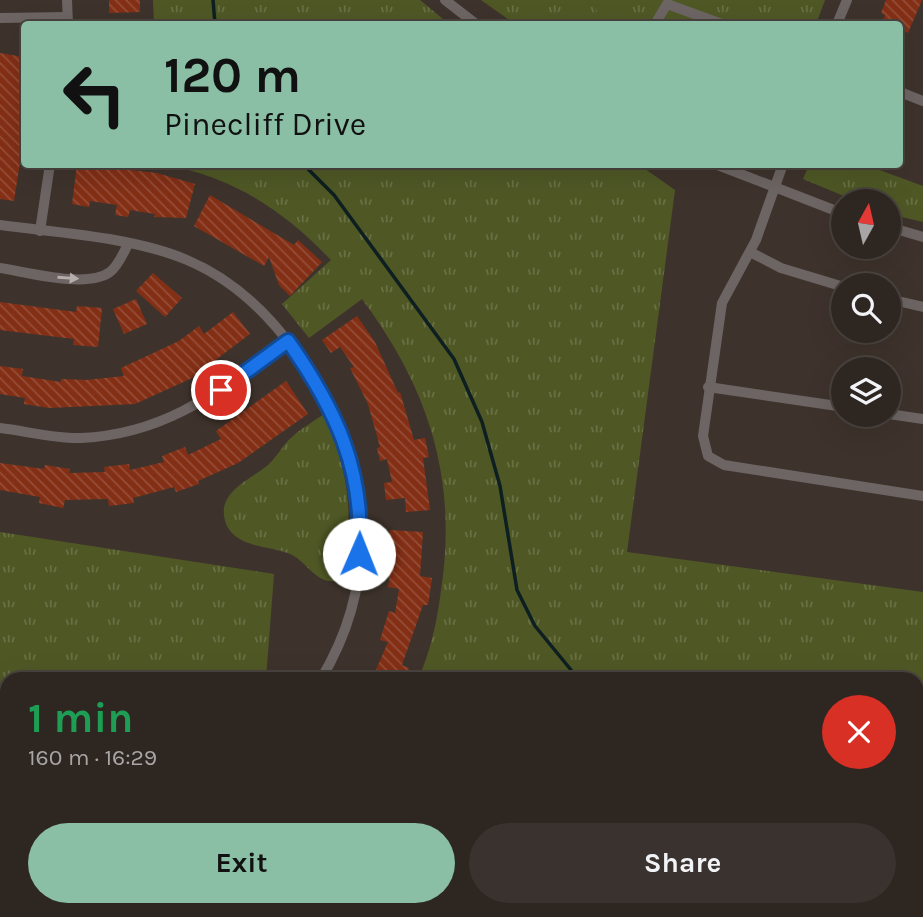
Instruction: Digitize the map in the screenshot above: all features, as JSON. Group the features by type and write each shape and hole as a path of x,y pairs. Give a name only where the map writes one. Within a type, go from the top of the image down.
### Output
{"street":[{"path":"0,18 68,21 67,0"},
{"path":"445,0 472,21"},
{"path":"838,21 847,0"},
{"path":"657,21 667,4 714,21"},
{"path":"903,93 923,101"},
{"path":"40,231 49,168"},
{"path":"725,168 831,209"},
{"path":"782,168 750,252 722,303 703,436 708,456 724,465 923,496"},
{"path":"0,225 128,244 170,254 217,275 268,316 288,341 332,410 345,442 357,488 361,532 358,577 349,617 324,672"},
{"path":"901,231 923,237"},
{"path":"0,268 67,279 93,278 111,272 128,244"},
{"path":"750,252 781,268 831,283"},
{"path":"901,302 923,307"},
{"path":"0,428 78,438 125,434 169,420 203,403 288,341"},
{"path":"708,387 831,405"},
{"path":"901,416 923,419"}],"green space":[{"path":"153,0 420,0 445,21 154,21"},
{"path":"481,0 825,0 817,21 511,21"},
{"path":"594,0 622,0 628,20 599,21"},
{"path":"180,168 644,168 675,190 627,552 923,592 923,672 421,672 430,647 439,602 445,550 445,511 441,473 421,401 405,367 362,299 309,338 282,304 331,260 295,226 257,199"},
{"path":"808,168 874,168 923,186 923,222 901,217 901,189 831,191 803,179"},
{"path":"324,414 333,436 347,494 348,532 344,577 336,581 317,576 286,552 243,541 227,527 224,515 224,506 233,492 268,465 293,436"},
{"path":"0,532 274,574 267,672 0,672"}],"building":[{"path":"109,0 140,0 140,12 109,13"},
{"path":"886,0 922,0 908,33 903,30 903,21 882,21 885,15 881,13"},
{"path":"0,53 21,56 21,156 14,201 0,199"},
{"path":"76,168 113,168 157,173 195,184 186,218 154,217 155,214 130,210 128,217 115,215 117,205 90,201 89,207 72,204"},
{"path":"210,195 294,245 298,240 322,262 290,296 279,285 269,257 264,266 194,226"},
{"path":"153,273 182,298 165,317 136,291"},
{"path":"136,299 147,324 124,334 113,309"},
{"path":"0,302 76,312 77,306 102,308 98,347 73,345 74,339 0,330"},
{"path":"233,312 250,334 190,379 135,404 49,408 24,404 25,398 0,394 0,366 23,369 22,376 61,382 61,379 86,380 124,376 121,368 179,341 199,326 204,334"},
{"path":"357,316 375,342 398,393 400,392 414,440 425,438 429,457 423,458 430,510 406,512 405,498 386,500 384,483 392,482 387,459 380,461 377,448 380,447 368,404 350,368 354,367 340,347 331,353 322,340"},
{"path":"286,381 308,414 238,463 198,481 199,484 176,492 174,487 133,498 134,503 109,506 108,499 65,500 63,508 39,503 40,497 0,490 0,463 44,469 45,465 70,469 69,473 105,472 104,467 129,464 130,470 164,462 162,456 185,447 188,455 221,439 216,431"},
{"path":"390,530 423,532 420,576 432,578 428,605 423,605 402,665 409,668 408,672 375,672 388,642 380,640 389,611 395,613 399,589 388,587 392,560 389,560"}],"waterway":[{"path":"213,0 215,21"},
{"path":"307,168 334,195 454,359 482,422 500,486 517,590 535,626 573,672"}],"route":[{"path":"221,390 288,341 332,410 345,442 357,488 361,532 359,554"}]}
